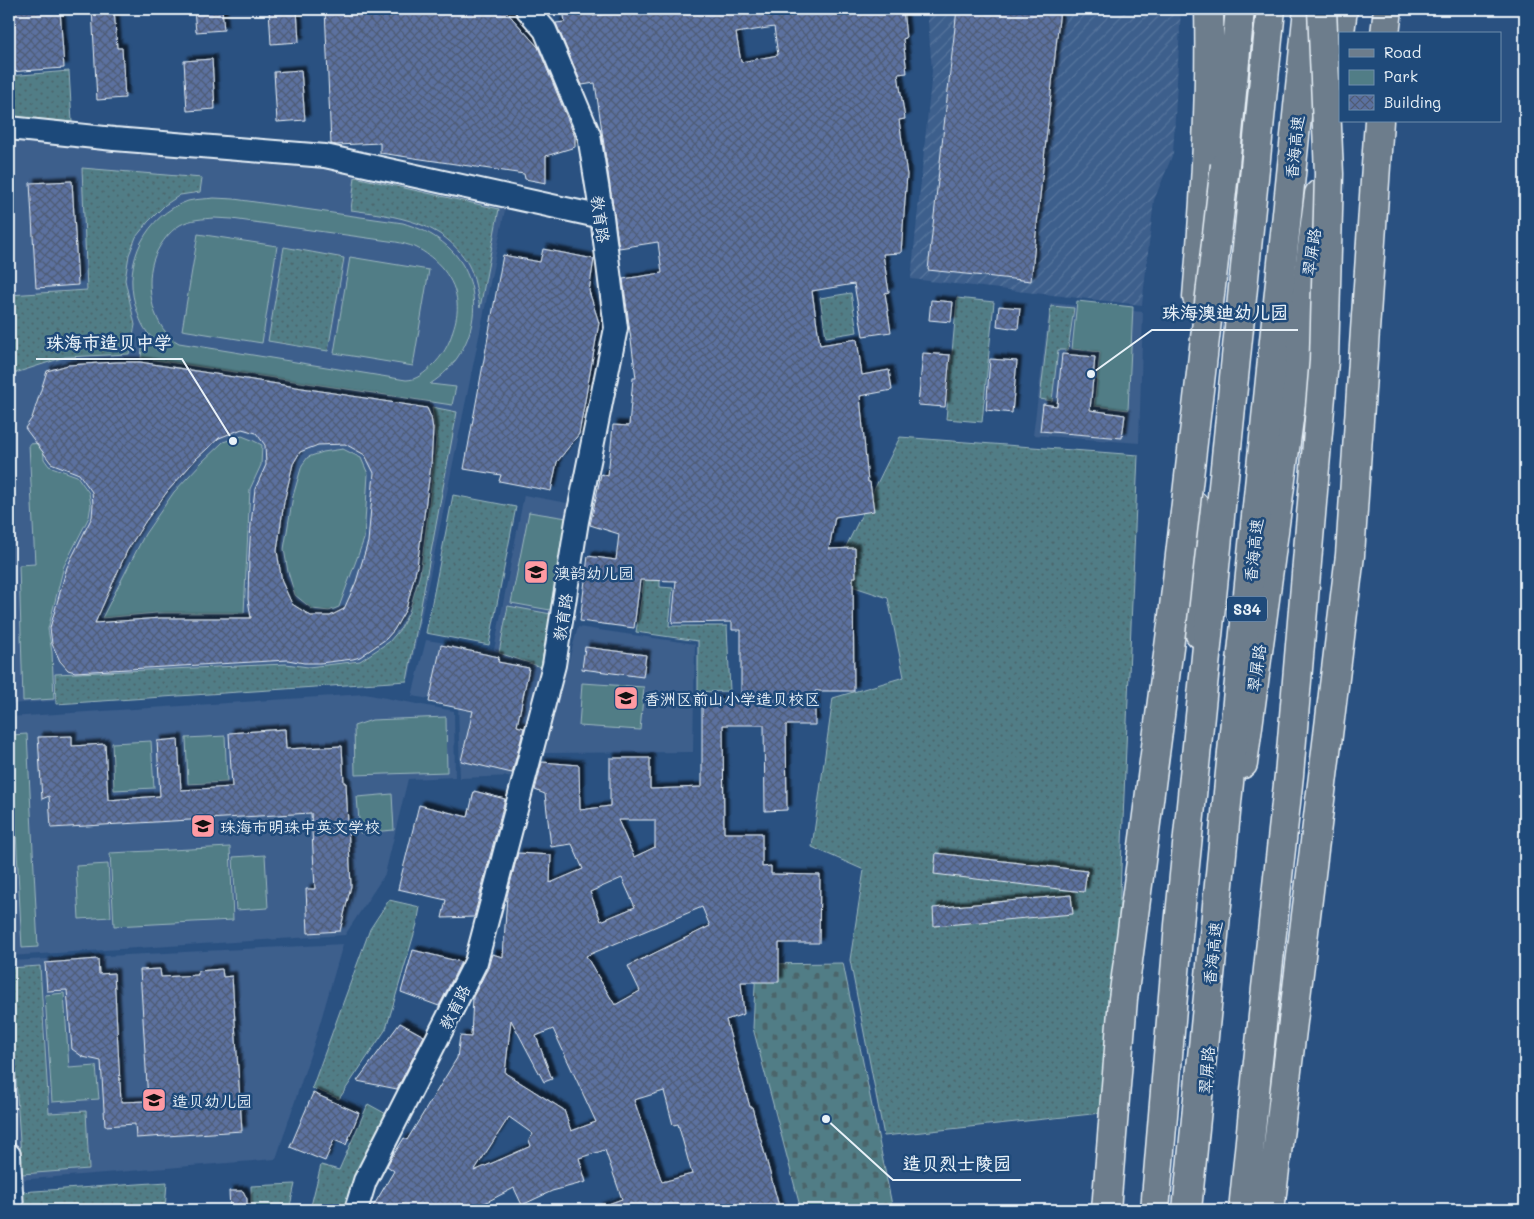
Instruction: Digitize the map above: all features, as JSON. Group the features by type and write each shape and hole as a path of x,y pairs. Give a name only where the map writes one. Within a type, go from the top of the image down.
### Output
{"main road":[{"path":"1201,645 1188,398 1205,204 1209,93 1209,9"},
{"path":"1106,1210 1123,999 1172,624 1225,165 1240,9"},
{"path":"1151,1210 1157,1114 1258,9"},
{"name":"S34","path":"1155,1210 1179,925 1271,9"},
{"name":"香海高速","path":"1187,1210 1308,9"},
{"path":"1243,1210 1289,775 1324,361 1329,174 1322,9"},
{"name":"翠屏路","path":"1340,32 1343,9"},
{"path":"1385,32 1388,9"},
{"name":"翠屏路","path":"1196,1210 1209,1023 1339,39"},
{"path":"1270,1210 1350,555 1379,122"}],"street":[{"name":"教育路","path":"356,1210 366,1181 476,962 554,665 577,520 616,328 602,217 588,135 545,30 527,9"},
{"path":"9,128 114,139 325,156 602,217"},
{"path":"9,1155 12,1210"}],"shaded area":[{"path":"927,9 1181,9 1173,154 1154,200 1142,305 911,279 932,71"},
{"path":"9,137 329,166 506,205 409,678 9,704"},
{"path":"1050,303 1143,312 1139,443 1033,435"},
{"name":"澳韵幼儿园","path":"524,495 573,504 547,664 519,776 460,778 458,704 412,696 426,640 494,650"},
{"name":"香洲区前山小学造贝校区","path":"578,627 695,644 693,752 543,753"},
{"name":"珠海市明珠中英文学校","path":"365,694 454,711 455,777 408,779 385,874 345,935 9,956 9,717"},
{"name":"造贝幼儿园","path":"343,944 316,1037 276,1159 19,1180 9,1041 9,961"}],"green space":[{"path":"69,71 72,122 9,117 9,76"},
{"path":"82,168 202,178 200,192 180,195 165,205 136,237 129,255 125,280 135,325 129,354 65,357 9,375 9,295 87,290"},
{"path":"355,177 499,209 480,308 476,285 468,264 446,238 417,223 401,218 351,210"},
{"path":"214,198 234,199 403,223 425,231 438,239 455,254 466,272 472,292 473,313 469,333 461,352 447,370 430,384 456,387 452,405 141,358 143,338 155,340 147,333 140,319 132,288 132,272 141,242 160,217 173,208 188,201","holes":["201,219 232,219 396,242 423,251 444,270 456,294 456,316 452,335 445,350 423,374 414,379 406,380 179,343 170,337 163,328 153,307 150,283 155,256 167,236 180,225"]},
{"path":"198,234 277,246 262,343 182,330"},
{"path":"284,247 344,258 328,351 268,341"},
{"path":"350,257 429,270 413,366 334,353"},
{"path":"851,293 857,332 826,337 820,298"},
{"path":"957,298 994,302 982,422 946,419"},
{"path":"1077,301 1133,307 1128,410 1094,406 1100,352 1072,349"},
{"path":"1051,306 1074,308 1068,350 1058,350 1052,401 1040,399"},
{"path":"432,407 457,412 407,681 56,704 55,674 286,664 308,667 360,661 389,642 401,628 409,612 420,574 436,440"},
{"path":"242,436 262,445 261,465 250,489 244,613 157,613 102,618 145,534 174,492 223,442"},
{"path":"900,437 1138,455 1111,1112 884,1136 850,960 864,870 812,847 833,698 904,677 888,598 830,579"},
{"path":"43,443 44,459 49,466 77,476 89,493 91,505 89,517 64,566 48,629 52,652 54,699 23,701 19,565 35,564 29,444"},
{"path":"343,449 361,458 368,474 364,539 339,607 329,611 312,609 295,595 284,549 293,496 302,465 308,457 323,452"},
{"path":"453,495 516,507 489,645 426,633"},
{"path":"529,512 567,518 550,610 511,603"},
{"path":"647,560 660,560 660,587 673,588 669,626 727,626 730,691 698,692 698,641 636,632"},
{"path":"508,606 551,614 541,667 499,653"},
{"path":"582,683 644,687 640,730 579,726"},
{"path":"446,717 447,772 355,775 354,726 372,720"},
{"path":"27,734 38,947 22,948 11,735"},
{"path":"225,736 227,782 188,784 186,738"},
{"path":"151,741 154,788 114,790 112,743"},
{"path":"392,794 394,830 360,833 357,797"},
{"path":"230,847 233,920 114,926 110,853"},
{"path":"265,855 268,908 236,910 233,857"},
{"path":"108,864 111,917 79,919 76,866"},
{"path":"389,900 420,907 417,924 386,1029 339,1099 312,1088 370,929"},
{"path":"843,963 893,1210 801,1210 753,1028 756,964"},
{"path":"40,966 49,1113 86,1111 89,1169 22,1174 9,968"},
{"path":"64,993 69,1068 96,1066 99,1099 52,1102 45,995"},
{"path":"368,1104 390,1116 349,1210 310,1210 321,1165 339,1170"},
{"path":"167,1182 165,1210 21,1210 20,1192"},
{"path":"295,1184 289,1210 251,1210 251,1186"}],"building":[{"path":"9,9 60,9 64,68 9,72"},
{"path":"92,9 114,9 117,48 122,48 125,98 97,100"},
{"path":"194,9 222,9 224,30 196,32"},
{"path":"269,9 297,9 299,42 271,44"},
{"path":"325,9 504,9 538,47 575,137 575,147 546,156 546,183 525,179 524,174 380,153 380,143 331,144"},
{"path":"563,9 592,9 593,16 636,9 768,9 769,14 804,9 903,9 906,38 903,39 907,73 898,74 905,119 899,120 907,175 901,253 883,254 889,292 885,293 891,332 863,336 854,284 812,291 820,345 857,339 862,375 889,370 892,390 860,396 868,482 870,482 874,511 835,517 829,549 855,548 856,577 853,577 854,691 815,691 815,725 786,725 787,810 765,811 764,725 723,725 724,833 762,833 762,867 771,866 771,874 820,875 819,943 779,943 779,982 741,982 744,1014 726,1020 780,1210 597,1210 597,1208 622,1199 605,1150 579,1158 586,1182 552,1191 522,1205 514,1188 471,1210 371,1210 394,1171 387,1166 389,1162 404,1138 407,1140 457,1058 460,1036 471,1037 473,997 488,968 492,954 503,957 507,896 518,853 551,855 550,883 583,869 572,844 551,847 545,794 535,790 542,762 579,765 580,810 610,806 610,758 650,758 650,789 702,787 702,700 741,700 741,630 732,630 732,622 672,623 676,581 640,580 634,628 580,621 588,556 616,560 619,534 590,525 601,474 608,476 613,425 629,426 633,378 636,378 623,279 662,273 658,242 619,248 595,83 582,85 556,23 565,22","holes":["774,27 778,55 741,62 736,33","618,820 655,820 655,847 634,857","622,878 635,907 601,921 590,892","702,907 710,926 628,966 640,991 615,1005 586,956","511,1020 544,1082 552,1079 536,1036 553,1029 596,1122 571,1131 564,1110 505,1073","664,1091 673,1125 678,1124 692,1174 662,1182 634,1100","509,1117 533,1134 529,1140 531,1146 474,1171"]},
{"path":"957,9 1060,9 1031,281 928,270"},
{"path":"212,59 215,109 187,111 184,61"},
{"path":"301,70 305,120 277,122 274,72"},
{"path":"72,181 78,285 36,288 30,183"},
{"path":"543,249 594,259 589,291 599,323 579,434 557,462 551,491 499,481 501,475 464,469 503,255 540,262"},
{"path":"931,300 953,302 951,322 929,320"},
{"path":"999,306 1020,308 1018,329 997,326"},
{"path":"923,353 950,355 945,407 918,405"},
{"path":"1062,354 1095,357 1090,410 1125,415 1122,438 1040,431 1043,404 1057,406"},
{"path":"990,359 1017,361 1012,413 986,410"},
{"path":"140,362 427,408 433,429 431,465 417,566 406,609 394,630 386,639 360,657 353,659 320,663 288,660 75,672 68,670 60,661 52,644 50,628 67,567 92,517 92,492 79,474 51,463 25,428 32,418 47,371 68,365","holes":["242,429 256,433 265,445 266,465 255,489 251,524 248,599 251,618 160,618 95,623 127,551 167,492 196,459 219,438","345,444 365,455 374,473 368,542 356,582 344,609 330,616 311,616 292,604 282,582 277,551 284,502 293,464 300,452 318,445"]},
{"path":"441,645 499,657 498,662 529,668 517,726 524,728 512,773 461,761 473,711 429,702"},
{"path":"585,647 646,655 643,677 582,669"},
{"path":"285,729 286,749 342,746 344,783 346,783 351,886 340,931 308,933 306,889 315,889 311,813 51,828 49,796 42,799 38,737 72,736 72,746 105,744 108,800 160,796 157,741 178,739 181,790 232,787 229,733"},
{"path":"474,791 505,799 474,917 442,918 446,900 398,889 419,805 468,817"},
{"path":"936,853 1087,871 1084,892 934,874"},
{"path":"1071,895 1073,914 934,926 933,908"},
{"path":"413,950 461,962 439,1006 401,992"},
{"path":"98,959 99,974 114,973 121,1102 148,1101 140,970 160,969 161,977 198,975 198,971 222,969 223,977 232,976 242,1131 136,1138 135,1124 105,1126 101,1061 83,1057 72,1049 67,990 47,991 45,963"},
{"path":"400,1023 424,1036 397,1089 357,1081"},
{"path":"313,1093 359,1113 346,1145 334,1140 325,1161 290,1147"},
{"path":"229,1191 243,1191 247,1199 247,1210 230,1210"}],"place":[{"name":"珠海澳迪幼儿园","path":"1091,374"},
{"name":"珠海市造贝中学","path":"233,441"},
{"name":"澳韵幼儿园","path":"536,572"},
{"name":"香洲区前山小学造贝校区","path":"626,698"},
{"name":"珠海市明珠中英文学校","path":"203,826"},
{"name":"造贝幼儿园","path":"154,1100"},
{"name":"造贝烈士陵园","path":"826,1119"}]}
